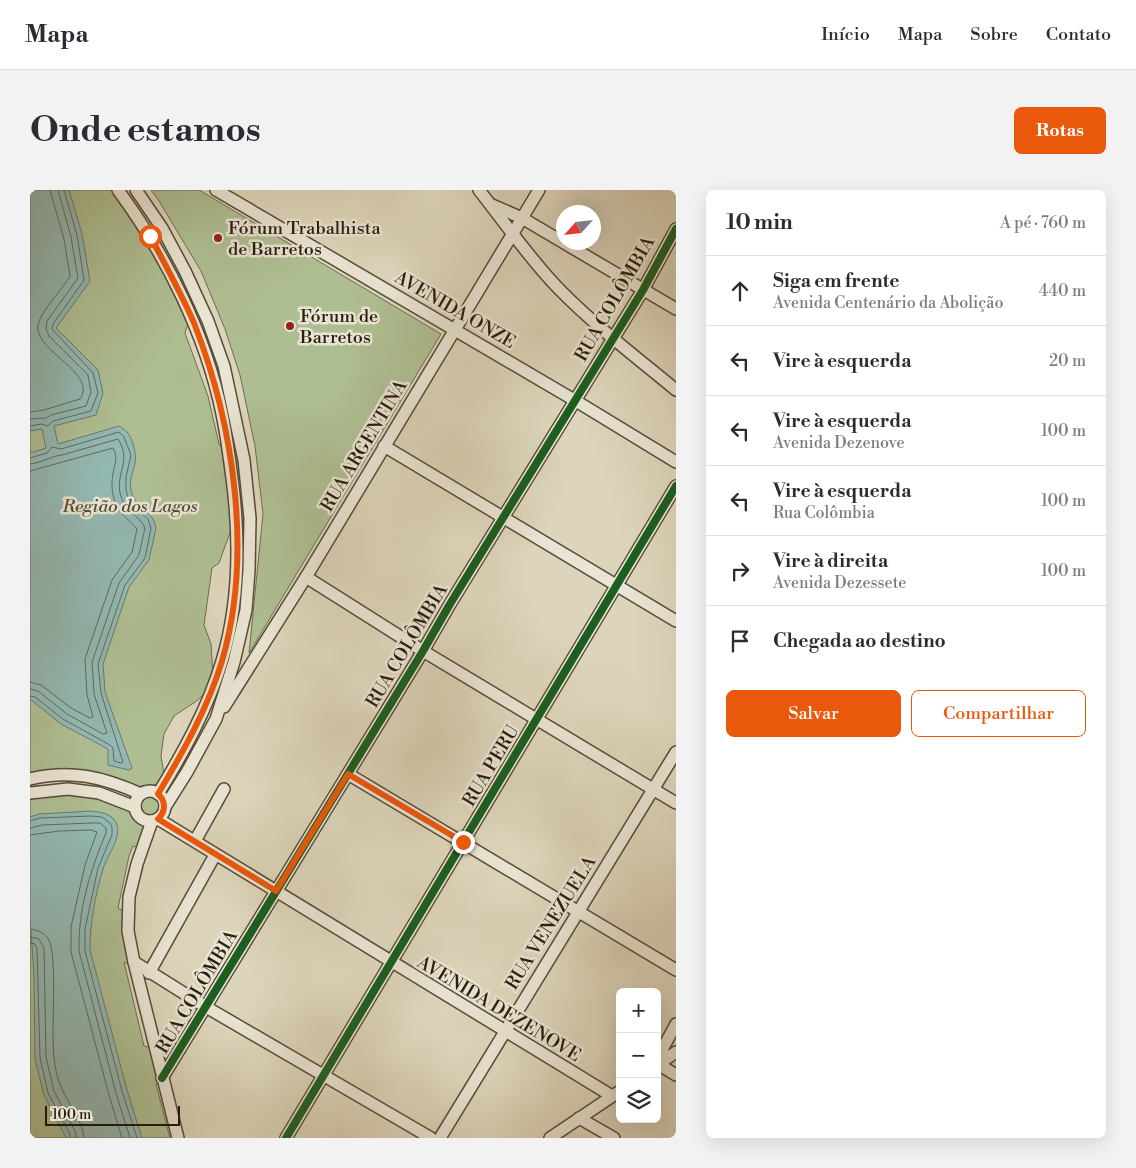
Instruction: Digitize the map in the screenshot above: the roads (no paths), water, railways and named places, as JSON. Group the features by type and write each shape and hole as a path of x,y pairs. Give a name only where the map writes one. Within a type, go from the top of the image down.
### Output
{"street":[{"path":"118,190 150,236 173,278 194,323 211,371 222,414 237,519 236,586 233,611 222,661 207,701 174,767 158,794"},
{"path":"136,190 162,228 185,271 208,321 224,366 244,460 250,518 246,610 234,662 216,719 162,814 155,820 137,864 129,897 128,931 134,962 178,1138"},
{"name":"AVENIDA ONZE","path":"216,190 576,401 676,462"},
{"path":"479,190 511,234 558,288 613,339 676,390"},
{"name":"RUA ARGENTINA","path":"216,719 306,577 539,190"},
{"path":"490,204 522,218 676,309"},
{"name":"RUA COLÔMBIA","path":"162,1078 450,604 576,401 643,290 676,229"},
{"path":"384,446 676,621"},
{"name":"RUA PERU","path":"286,1138 676,486"},
{"path":"306,577 423,651 676,803"},
{"name":"RUA VENEZUELA","path":"440,1138 676,752"},
{"path":"30,779 64,774 90,776 141,794"},
{"path":"348,774 676,970"},
{"path":"30,793 68,789 99,793 135,807"},
{"path":"194,841 224,789"},
{"path":"155,820 142,820 138,816 135,807 136,800 141,794 149,791 158,794 163,800 165,807"},
{"name":"AVENIDA DEZENOVE","path":"155,820 194,841 506,1031 616,1093"},
{"path":"149,973 215,855"},
{"path":"134,962 206,1007 431,1138"},
{"path":"661,1055 676,1024"},
{"path":"661,1063 676,1052"},
{"path":"661,1067 676,1075"},
{"path":"550,1138 616,1093"},
{"path":"580,1118 614,1138"}],"water":[{"path":"30,190 69,190 82,234 90,281 56,328 98,370 103,393 96,415 54,426 58,444 119,426 126,431 134,448 135,456 131,490 136,501 152,517 156,528 149,560 129,587 103,664 105,692 132,768 129,770 108,765 108,749 61,724 30,699 30,453 46,448 42,429 30,431"},
{"path":"91,811 103,813 113,818 118,830 103,869 95,899 90,950 127,1090 142,1138 66,1138 44,1095 35,1059 34,974 30,919 30,817 39,814"}],"place":[{"name":"Fórum Trabalhista de Barretos","path":"218,238"},
{"name":"Fórum de Barretos","path":"290,326"}],"park label":[{"name":"Região dos Lagos","path":"130,506"}]}
